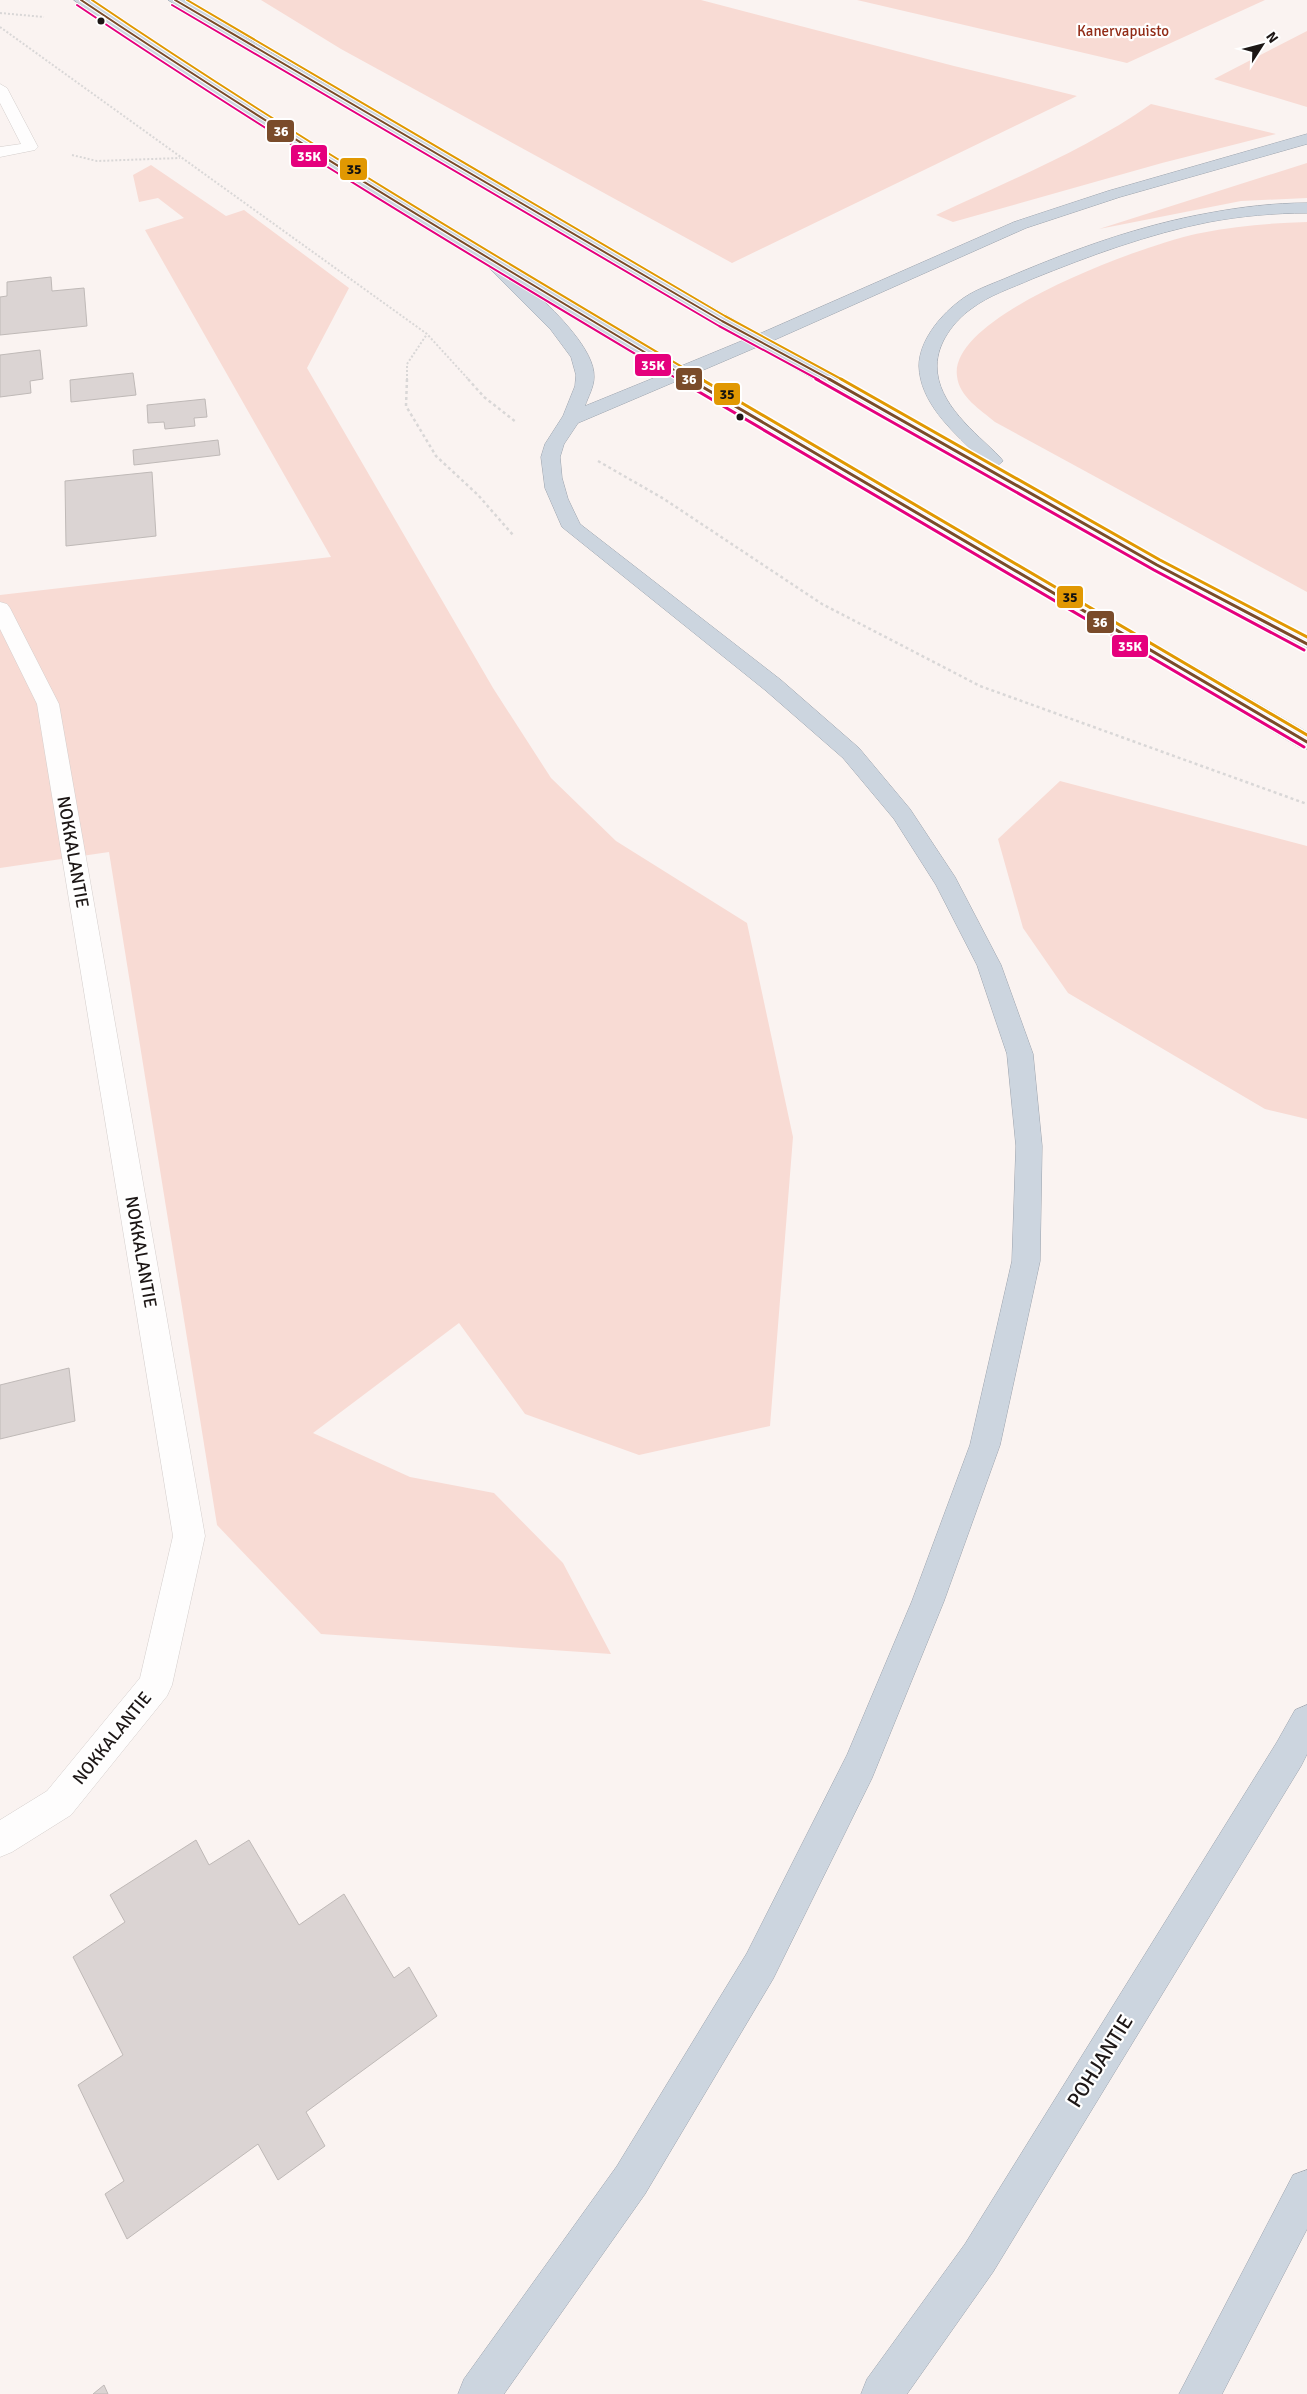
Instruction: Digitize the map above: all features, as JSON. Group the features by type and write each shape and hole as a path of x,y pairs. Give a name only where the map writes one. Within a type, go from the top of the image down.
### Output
{"highway":[{"path":"81,0 163,58 679,373 1068,604 1307,742"},
{"path":"175,0 262,53 757,341 1013,482 1157,565 1307,644"},
{"path":"571,419 757,341 1020,225 1114,194 1307,139"},
{"path":"1013,482 944,410 931,385 928,365 932,348 942,328 964,305 1058,263 1153,231 1234,213 1279,208 1307,208"},
{"path":"479,2394 631,2180 760,1966 860,1766 928,1601 985,1445 1026,1261 1029,1146 1020,1054 989,965 947,883 902,814 850,753 773,686 572,527 560,504 552,481 553,448 571,419 584,385 585,371 580,356 542,309 486,256"},
{"path":"722,321 754,325 783,324 809,318"},
{"name":"POHJANTIE","path":"882,2394 979,2258 1289,1754 1307,1721"},
{"path":"1200,2394 1307,2189"}],"street":[{"path":"0,88 30,147 0,152"},
{"name":"NOKKALANTIE","path":"0,608 48,704 189,1536 155,1685 59,1803 0,1840"}],"path":[{"path":"0,13 47,18"},
{"path":"0,27 427,334 484,397 519,424"},
{"path":"30,147 97,160 180,158"},
{"path":"427,334 407,364 406,406 436,456 478,495 513,535"},
{"path":"597,460 664,499 822,604 980,686 1122,739 1307,804"}],"green space":[{"path":"261,0 701,0 1077,96 732,263 341,49"},
{"name":"Kanervapuisto","path":"857,0 1265,0 1127,63"},
{"path":"1307,31 1307,107 1214,79"},
{"path":"1151,104 1276,134 1162,163 953,222 936,215 1073,150 1126,121"},
{"path":"1307,163 1307,198 1241,201 1099,229"},
{"path":"151,165 226,216 244,210 349,288 307,368 493,688 551,778 616,841 747,923 793,1137 770,1426 639,1455 525,1414 459,1323 313,1433 410,1477 494,1493 563,1563 611,1654 321,1634 217,1525 109,852 0,868 0,595 331,557 145,230 184,218 158,198 139,202 133,175"},
{"path":"1307,222 1307,592 995,422 966,397 959,384 957,376 963,352 984,329 1017,306 1057,285 1141,250 1176,239 1241,227"},
{"path":"1060,781 1307,846 1307,1119 1265,1109 1068,993 1023,928 998,839"}],"building":[{"path":"51,277 52,291 84,288 87,326 0,335 0,297 7,296 7,282"},
{"path":"40,350 43,379 30,381 31,393 0,397 0,355"},
{"path":"133,373 136,395 71,402 70,380"},
{"path":"205,399 207,417 194,418 195,426 165,429 164,422 148,423 147,405"},
{"path":"218,440 220,455 134,465 133,450"},
{"path":"152,472 156,536 66,546 65,481"},
{"path":"69,1368 75,1421 0,1439 0,1385"},
{"path":"196,1840 209,1865 249,1840 299,1925 344,1894 394,1978 409,1967 437,2016 306,2112 325,2146 278,2180 258,2144 127,2239 105,2194 124,2181 78,2085 123,2055 73,1957 125,1922 110,1895"},
{"path":"104,2385 108,2394 93,2394"}],"transit line":[{"name":"36","path":"81,0 275,128 473,249 868,485 1307,742"},
{"name":"35","path":"92,0 282,125 476,244 868,478 1307,735"},
{"name":"36","path":"175,0 722,321 851,391 1157,565 1307,644"},
{"name":"35","path":"187,0 725,316 854,386 1160,560 1307,637"},
{"name":"35K","path":"77,5 272,133 469,254 777,439 1304,747"},
{"name":"35K","path":"172,5 719,326 848,396 1154,570 1304,650"}]}
